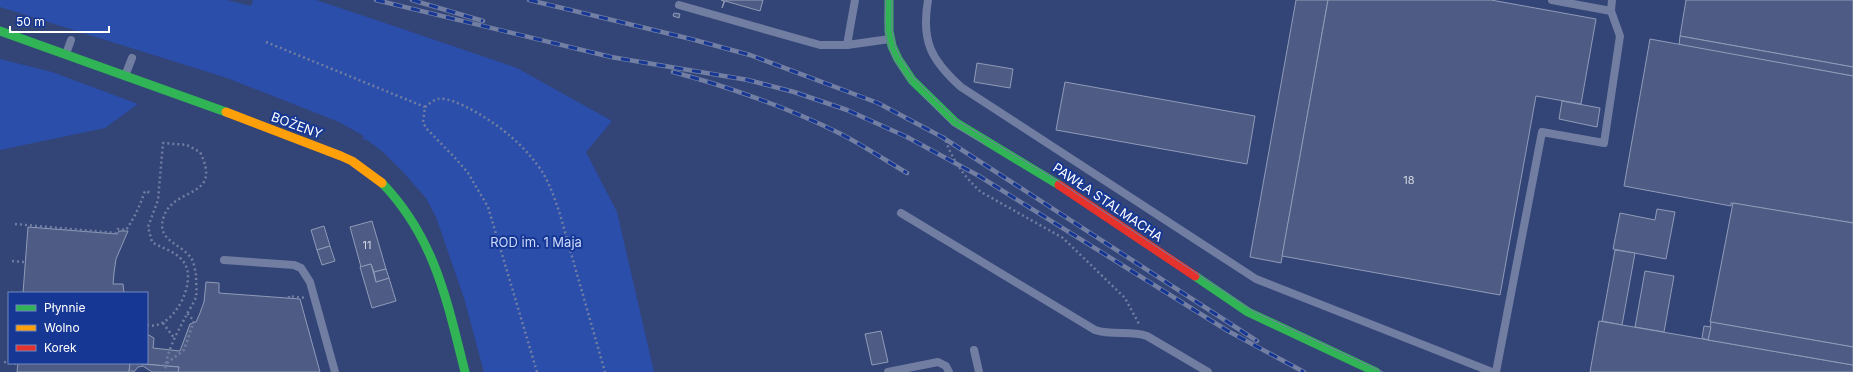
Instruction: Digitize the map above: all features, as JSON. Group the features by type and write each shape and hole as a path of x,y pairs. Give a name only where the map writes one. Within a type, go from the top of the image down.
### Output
{"street":[{"name":"PAWŁA STALMACHA","path":"889,0 888,22 890,39 896,57 909,77 944,113 962,128 1048,178 1248,312 1376,372"},
{"name":"BOŻENY","path":"0,31 334,152 353,162 385,186 396,197 416,223 430,252 465,372"}],"lane":[{"path":"847,45 855,0"},
{"path":"928,0 926,27 932,55 940,67 962,87 1256,279 1492,372"},
{"path":"1552,0 1611,11"},
{"path":"1496,372 1542,132 1604,143 1620,36 1611,11 1612,0"},
{"path":"679,6 808,43 820,45 847,45 890,39"},
{"path":"66,54 72,40"},
{"path":"125,76 132,58"},
{"path":"901,213 1095,330 1105,333 1136,332 1147,336 1208,372"},
{"path":"224,260 294,265 301,268 308,278 335,372"},
{"path":"974,350 979,372"},
{"path":"888,372 938,362 946,366 950,372"}],"path":[{"path":"266,42 425,107"},
{"path":"538,372 488,207 464,169 426,128 424,122 425,107 432,101 439,99 459,103 509,135 525,149 541,170 551,189 559,211 605,372"},
{"path":"944,135 949,152 971,183 981,192 1063,238 1125,298 1139,325 1147,336"},
{"path":"148,324 156,326 163,323 178,307 183,299 188,285 185,264 175,253 152,242 148,233 148,227 158,200 163,143 187,145 200,152 206,170 205,179 202,186 192,194 177,199 164,216 163,223 166,238 191,258 196,274 196,298 174,338 165,372"},
{"path":"15,224 116,233 118,229 126,230 140,207 145,191 152,192"},
{"path":"12,261 26,262"},
{"path":"289,298 290,296 314,297"},
{"path":"164,366 184,350 194,321 187,313"},
{"path":"163,323 174,338"},
{"path":"4,362 8,363"},
{"path":"132,367 132,372"}],"green space":[{"name":"ROD im. 1 Maja","path":"0,0 227,0 251,6 253,0 316,0 517,68 612,121 586,152 617,212 654,372 484,372 464,298 436,217 426,198 404,173 383,152 367,140 362,139 364,137 362,135 339,122 227,78 0,7"},
{"path":"0,59 52,72 138,104 105,128 0,150"}],"building":[{"path":"721,0 763,0 760,11 725,1 722,8 724,1"},
{"path":"1296,0 1328,0 1281,263 1250,257"},
{"path":"1328,0 1491,0 1596,19 1581,104 1536,96 1500,295 1282,256"},
{"path":"1686,0 1853,0 1853,67 1680,36"},
{"path":"674,13 680,14 679,18 673,16"},
{"path":"1680,36 1853,67 1853,76 1679,45"},
{"path":"1650,39 1853,76 1853,223 1731,203 1731,206 1624,186"},
{"path":"977,63 1013,69 1010,88 974,82"},
{"path":"1065,82 1255,116 1247,164 1056,130"},
{"path":"1562,101 1600,108 1597,127 1559,119"},
{"path":"1733,203 1853,223 1853,347 1710,322"},
{"path":"1657,209 1675,212 1666,259 1613,249 1620,213 1655,220"},
{"path":"372,221 386,269 374,272 371,264 361,267 350,227"},
{"path":"324,226 330,246 317,250 311,230"},
{"path":"28,227 117,234 119,231 128,231 116,259 113,284 123,284 124,292 23,292"},
{"path":"330,246 335,261 322,265 317,250"},
{"path":"1615,250 1635,253 1622,325 1602,321"},
{"path":"371,264 376,282 389,278 396,301 372,308 360,267"},
{"path":"386,269 389,278 376,282 374,272"},
{"path":"1645,271 1674,276 1664,332 1635,327"},
{"path":"206,282 219,283 219,293 300,299 320,372 178,372 179,367 143,364 148,364 148,335 154,338 153,348 180,351 190,324 196,322 204,302"},
{"path":"1599,321 1853,365 1853,372 1590,372"},
{"path":"1711,322 1853,347 1853,365 1708,340"},
{"path":"1704,326 1711,327 1708,340 1702,338"},
{"path":"881,331 888,362 872,365 865,334"},
{"path":"18,364 130,364 129,372 17,372"},
{"path":"130,364 179,367 178,372 152,372 143,366 138,367 134,372 129,372"}],"tram line":[{"path":"886,0 885,24 888,44 897,63 911,83"},
{"path":"892,0 892,31 896,48 902,60 914,78 956,120 1055,179 1255,312 1383,372"},
{"path":"922,95 952,125 984,144"}],"railway":[{"path":"376,0 611,57 748,80 794,92 847,110 907,137 979,176 1228,331 1304,372"},
{"path":"412,0 483,21"},
{"path":"529,0 691,39 750,55 878,103 942,137 1257,341"},
{"path":"673,72 737,91 822,125 866,148 907,173"}],"traffic: fast":[{"path":"889,0 889,31 892,46 898,59 912,80 955,122 1059,185"},
{"path":"0,31 226,112"},
{"path":"382,183 400,204 415,226 427,248 445,296 465,372"},
{"path":"1195,276 1248,312 1376,372"}],"traffic: slow":[{"path":"226,112 352,161 382,183"}],"traffic: jam":[{"path":"1059,185 1195,276"}]}
